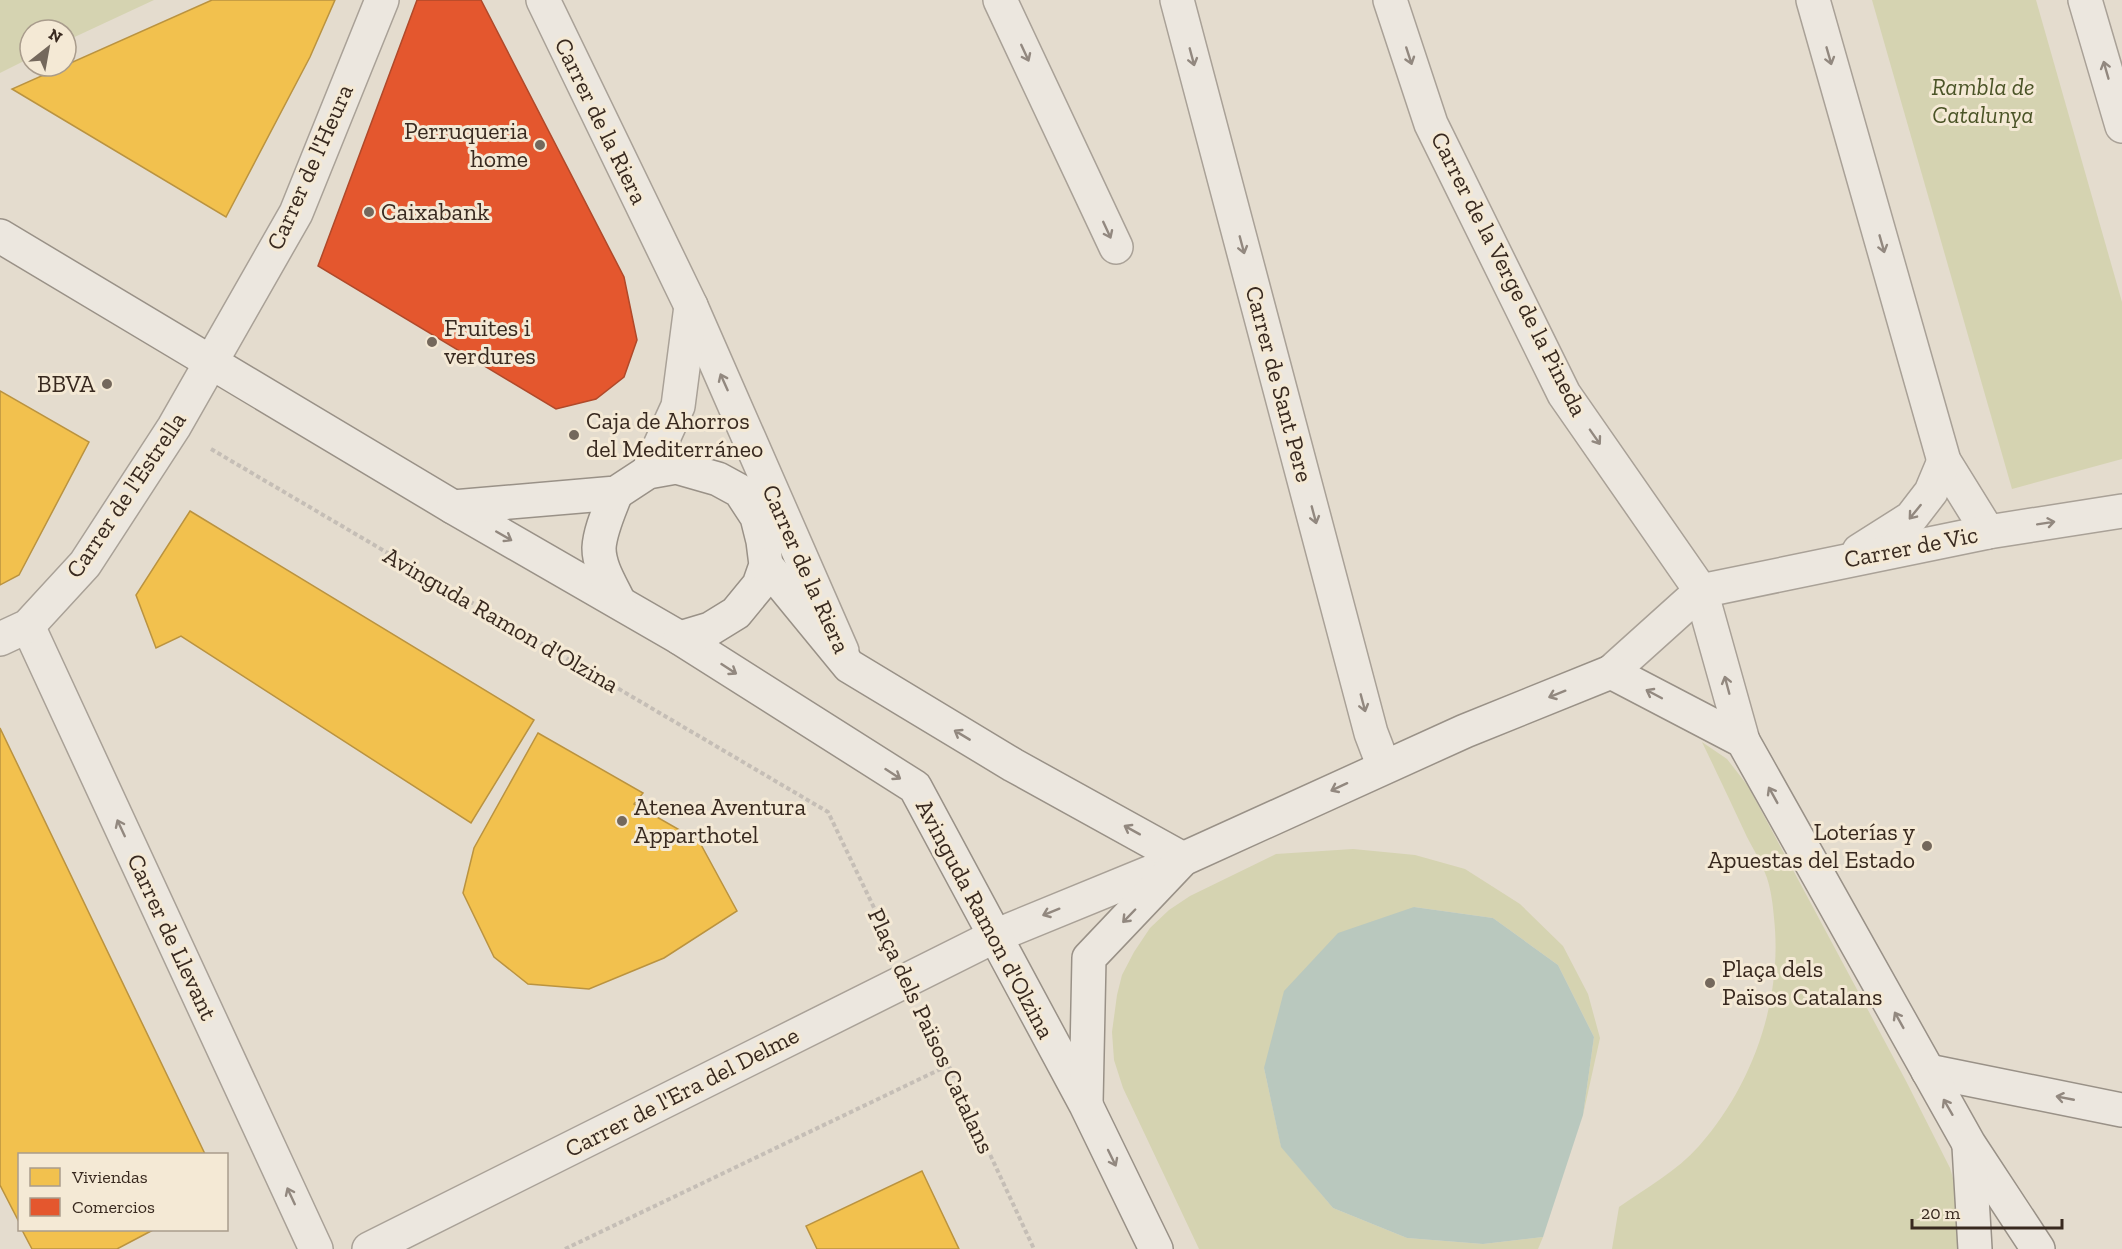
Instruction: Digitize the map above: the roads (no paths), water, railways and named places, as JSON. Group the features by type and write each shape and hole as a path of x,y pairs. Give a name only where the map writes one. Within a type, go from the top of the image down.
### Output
{"street":[{"name":"Carrer de l'Heura","path":"213,362 296,213 382,0"},
{"name":"Carrer de la Riera","path":"543,0 691,306 849,666"},
{"path":"1000,0 1116,248"},
{"name":"Carrer de Sant Pere","path":"1177,0 1368,722 1384,767"},
{"name":"Carrer de la Verge de la Pineda","path":"1390,0 1431,124 1564,394 1701,591"},
{"path":"1813,0 1944,461 1988,532"},
{"path":"2085,0 2122,126"},
{"path":"0,236 453,507 680,638 710,629 736,613 759,585 766,565 757,517 740,491 718,479 676,467 648,472 616,493 453,507"},
{"path":"648,472 678,406 691,306"},
{"name":"Carrer de l'Estrella","path":"14,632 85,564 174,427 213,362"},
{"path":"1843,561 1911,518 1931,492 1944,461"},
{"path":"616,493 606,518 599,548 603,569 619,602"},
{"name":"Carrer de Vic","path":"1701,591 1988,532 2122,511"},
{"path":"766,565 849,666 1013,765 1183,859"},
{"path":"994,936 1183,859 1465,731 1611,672 1701,591 1743,741 1969,1144 2038,1249"},
{"name":"Carrer de Llevant","path":"14,632 316,1249"},
{"name":"Avinguda Ramon d'Olzina","path":"680,638 915,788 1086,1105"},
{"path":"1611,672 1743,741"},
{"path":"1156,1249 1086,1105 1089,958 1183,859"},
{"name":"Carrer de l'Era del Delme","path":"369,1249 994,936"},
{"path":"1928,1071 2122,1110"},
{"path":"1969,1144 1975,1249"}],"place":[{"name":"Perruqueria home","path":"540,145"},
{"name":"Caixabank","path":"369,212"},
{"name":"Fruites i verdures","path":"432,342"},
{"name":"BBVA","path":"107,384"},
{"name":"Caja de Ahorros del Mediterráneo","path":"574,435"},
{"name":"Atenea Aventura Apparthotel","path":"622,821"},
{"name":"Loterías y Apuestas del Estado","path":"1927,846"},
{"name":"Plaça dels Països Catalans","path":"1710,983"}],"park label":[{"name":"Rambla de Catalunya","path":"1983,101"}]}
